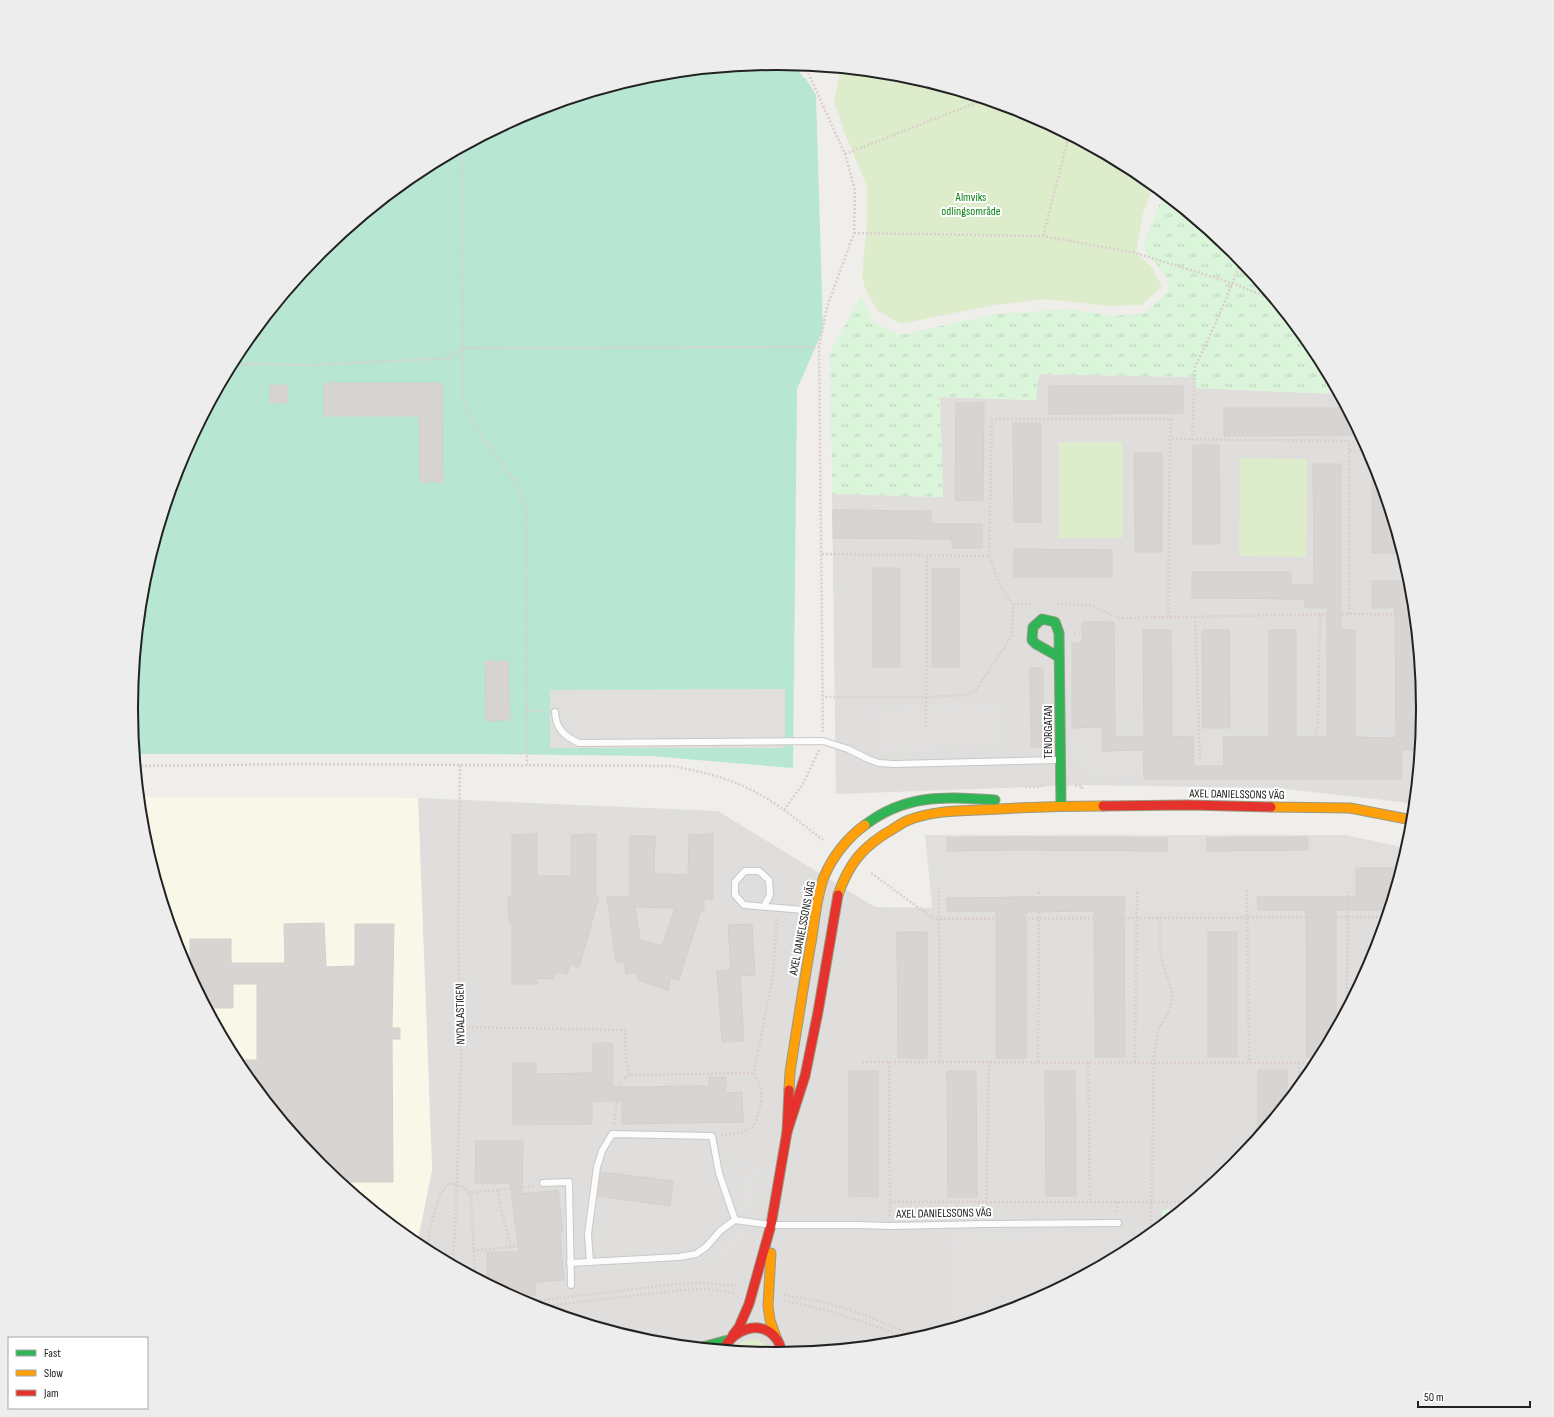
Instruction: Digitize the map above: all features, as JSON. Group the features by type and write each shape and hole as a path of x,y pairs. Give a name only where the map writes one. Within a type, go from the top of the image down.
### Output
{"street":[{"path":"1059,633 1055,622 1042,619 1033,627 1032,640 1036,644 1059,657"},
{"name":"TENORGATAN","path":"1059,633 1061,806"},
{"name":"AXEL DANIELSSONS VÄG","path":"787,1132 805,1076 818,1012 825,912 824,878 833,860 844,845 855,832 871,820 905,803 923,799 949,797 1061,806"},
{"name":"AXEL DANIELSSONS VÄG","path":"726,1345 739,1327 749,1304 771,1225 787,1132 790,1072 825,912 837,898 843,880 863,850 875,839 908,820 928,815 950,812 1061,806 1188,805 1350,808 1405,819"},
{"name":"AXEL DANIELSSONS VÄG","path":"771,1225 768,1306 770,1320 780,1347"},
{"path":"712,1344 731,1337 743,1329 753,1328 763,1330 776,1337"}],"lane":[{"path":"555,712 558,727 579,743 823,741 848,749 879,763 894,764 1060,760"},
{"path":"764,906 770,895 769,880 759,871 745,871 735,882 735,895 744,904 778,908 825,912"},
{"path":"570,1263 590,1262 679,1257 696,1254 706,1248 722,1230 735,1220 720,1174 712,1136 612,1134 602,1151 597,1167 588,1234 590,1262"},
{"path":"543,1183 569,1182 571,1284"},
{"name":"AXEL DANIELSSONS VÄG","path":"735,1220 771,1225 890,1226 1118,1223"}],"path":[{"path":"784,810 803,784 815,762 823,741 819,347 827,307 854,233 855,190 845,154 807,71"},
{"path":"845,154 977,102"},
{"path":"1043,236 1067,143 1064,139"},
{"path":"461,154 463,400 478,431 514,481 526,508 527,765"},
{"path":"854,233 1043,236 1136,253 1232,284 1265,297"},
{"path":"1192,440 1195,367 1239,269"},
{"path":"240,364 312,365 449,358 462,348 819,347"},
{"path":"823,697 926,697 967,695 976,691 1012,636 1012,604 1000,585 989,556 992,418 1171,419 1168,617"},
{"path":"1170,440 1349,442 1349,614"},
{"path":"1349,450 1361,451"},
{"path":"822,554 989,556"},
{"path":"926,727 927,556"},
{"path":"1012,604 1036,604"},
{"path":"1051,604 1090,605 1118,618 1320,614 1408,614"},
{"path":"1310,759 1318,725 1320,614"},
{"path":"1196,617 1200,760"},
{"path":"1059,633 1078,633 1095,638"},
{"path":"526,711 555,712"},
{"name":"NYDALASTIGEN","path":"452,1258 457,1184 461,1062 458,936 460,765"},
{"path":"142,766 672,766 730,780 749,788 784,810 823,840"},
{"path":"871,873 934,919 1381,917"},
{"path":"1347,996 1348,889"},
{"path":"1038,1062 1039,890"},
{"path":"1135,1062 1137,890"},
{"path":"1247,890 1249,1063"},
{"path":"939,891 940,1062"},
{"path":"712,1136 740,1133 754,1126 762,1104 761,1086 754,1073 773,975 778,908"},
{"path":"1151,1226 1154,1062 1158,1030 1169,1011 1173,996 1160,953 1160,918"},
{"path":"460,1027 625,1030 626,1061 630,1074"},
{"path":"862,1062 1308,1063"},
{"path":"889,1062 890,1226"},
{"path":"986,1224 989,1062"},
{"path":"1088,1062 1090,1202"},
{"path":"1298,1063 1299,1076"},
{"path":"612,1134 620,1081 630,1074 754,1073"},
{"path":"428,1242 443,1188 449,1183 457,1184 466,1188 471,1198 475,1270"},
{"path":"468,1193 537,1186 543,1183"},
{"path":"498,1190 498,1203 506,1226 510,1246"},
{"path":"890,1202 1182,1202"},
{"path":"474,1250 545,1242 570,1242"},
{"path":"539,1300 676,1284 738,1286"},
{"path":"552,1305 682,1290 704,1289 737,1293"},
{"path":"784,1295 823,1302 857,1312 909,1333"},
{"path":"784,1301 813,1306 839,1313 900,1335"}],"shaded area":[{"path":"1039,374 1194,377 1197,388 1333,394 1350,426 1382,503 1394,543 1403,584 1410,625 1416,708 1414,750 1408,804 1277,788 1084,785 836,794 832,494 943,497 940,397 1036,400"},
{"path":"1116,629 1121,733 1415,732 1411,780 1089,781 1088,766 1073,766 1066,631"},
{"path":"785,689 785,748 550,748 550,690"},
{"path":"1000,704 1001,748 879,751 878,707"},
{"path":"145,797 418,798 432,1170 419,1237 388,1215 356,1189 297,1129 270,1097 224,1028 204,991 187,953 172,914 160,874"},
{"path":"418,798 718,811 875,907 1382,914 1350,991 1330,1028 1308,1063 1284,1097 1257,1129 1198,1189 1166,1215 1132,1239 1059,1281 982,1313 942,1325 902,1335 860,1342 819,1346 735,1346 694,1342 652,1335 572,1313 495,1281 458,1261 419,1237 432,1170"},
{"path":"925,835 1345,835 1400,847 1394,874 1382,914 933,915"},
{"path":"748,1167 759,1169 751,1213 740,1211"},
{"path":"740,1230 747,1238 719,1264 711,1256"},
{"path":"1130,1231 1130,1240 1059,1281 982,1313 948,1323 947,1233"},
{"path":"682,1261 682,1265 579,1270 579,1266"}],"green space":[{"path":"735,71 798,71 804,78 806,78 816,95 823,330 797,389 793,768 650,756 484,754 140,754 138,708 140,667 144,625 151,584 160,543 172,503 204,426 224,389 270,320 326,257 356,228 388,202 422,178 458,156 495,136 533,119 572,104 612,92 652,82 694,75"},
{"name":"Almviks odlingsområde","path":"840,73 902,82 982,104 1059,136 1096,156 1151,191 1143,214 1136,253 1152,267 1162,287 1141,305 1107,306 1046,299 995,305 901,324 878,311 867,293 862,277 867,223 867,187 844,131 834,101"},
{"path":"1162,199 1198,228 1257,288 1284,320 1308,354 1333,394 1196,388 1194,377 1039,374 1036,400 940,397 943,497 832,494 830,353 861,296 874,322 900,335 997,314 1069,309 1114,316 1146,313 1168,291 1167,278 1143,248"},
{"path":"1059,442 1123,442 1123,538 1059,538"},
{"path":"1240,458 1307,459 1306,557 1239,556"},
{"path":"1174,1209 1162,1218 1162,1210"},
{"path":"753,1339 767,1347 737,1346 747,1340"}],"building":[{"path":"324,383 442,383 443,482 420,482 419,416 324,416"},
{"path":"270,385 287,385 287,403 270,403"},
{"path":"1049,386 1183,386 1183,413 1049,414"},
{"path":"956,403 984,403 983,501 955,500"},
{"path":"1224,408 1340,408 1354,435 1224,436"},
{"path":"1013,423 1041,423 1041,522 1014,522"},
{"path":"1193,445 1219,445 1220,544 1193,544"},
{"path":"1134,453 1162,453 1162,552 1135,552"},
{"path":"1313,464 1341,464 1341,630 1355,630 1355,737 1396,738 1395,608 1372,608 1372,581 1402,581 1410,625 1416,708 1414,750 1402,750 1402,779 1144,779 1143,750 1102,751 1102,727 1072,728 1072,643 1082,643 1082,622 1114,622 1115,737 1144,737 1143,630 1171,630 1172,737 1193,736 1194,766 1224,766 1223,737 1269,737 1269,630 1296,630 1296,737 1327,737 1327,608 1305,608 1305,599 1192,598 1192,572 1291,572 1291,585 1314,585"},
{"path":"1372,477 1382,503 1396,553 1372,553"},
{"path":"833,510 931,511 931,524 982,524 982,548 952,548 952,539 833,538"},
{"path":"1014,549 1112,550 1112,577 1014,577"},
{"path":"873,568 900,568 900,667 873,667"},
{"path":"932,569 959,569 959,667 932,667"},
{"path":"1202,630 1229,630 1230,728 1203,728"},
{"path":"485,661 508,661 510,720 486,721"},
{"path":"1030,668 1043,668 1043,747 1031,747"},
{"path":"537,834 537,876 571,876 571,835 596,834 596,898 599,897 579,967 570,964 567,974 556,971 553,979 537,978 537,984 512,984 512,923 509,922 508,898 512,897 512,835"},
{"path":"713,834 713,899 704,899 704,910 701,910 679,980 671,978 668,990 638,980 636,972 626,974 624,961 616,962 607,897 630,897 630,836 655,836 654,874 688,875 689,835","holes":["635,907 675,908 662,946 640,940"]},
{"path":"1308,837 1308,850 1207,851 1207,838"},
{"path":"947,838 1167,838 1167,851 947,851"},
{"path":"1356,868 1395,868 1383,910 1336,910 1336,1017 1312,1057 1307,1057 1306,910 1258,910 1257,897 1356,897"},
{"path":"1125,897 1125,1057 1095,1057 1094,911 1026,912 1026,1058 996,1058 996,911 947,911 947,898"},
{"path":"324,923 326,967 355,966 355,924 394,924 392,1028 400,1028 400,1039 392,1039 393,1182 349,1182 297,1129 270,1097 244,1060 257,1060 257,984 233,984 233,1008 213,1008 190,960 190,939 231,939 231,963 285,963 284,924"},
{"path":"752,924 755,975 740,976 744,1041 722,1042 717,971 731,970 728,925"},
{"path":"897,932 927,932 927,1058 898,1058"},
{"path":"1208,932 1237,932 1237,1057 1208,1057"},
{"path":"593,1043 613,1043 613,1087 709,1086 709,1077 726,1077 726,1093 742,1092 743,1122 622,1124 622,1101 592,1101 592,1124 513,1125 513,1063 536,1063 536,1074 593,1073"},
{"path":"1258,1070 1287,1070 1287,1093 1258,1128"},
{"path":"849,1071 878,1071 878,1196 849,1197"},
{"path":"947,1071 976,1071 977,1197 948,1197"},
{"path":"1045,1071 1075,1071 1076,1196 1046,1196"},
{"path":"476,1141 523,1141 522,1194 558,1190 563,1232 560,1232 564,1280 535,1282 535,1295 526,1295 487,1277 487,1252 519,1252 510,1183 475,1183"},
{"path":"601,1172 673,1181 670,1206 598,1196"}],"traffic: fast":[{"path":"1059,657 1036,644 1032,640 1033,627 1042,619 1055,622 1059,633 1061,806"},
{"path":"865,825 896,807 927,799 960,798 995,800"},
{"path":"714,1344 728,1340"}],"traffic: slow":[{"path":"838,895 852,865 865,849 882,835 903,823 920,816 954,811 1103,806"},
{"path":"1271,807 1350,808 1405,819"},
{"path":"789,1090 790,1072 816,906 824,877 841,848 865,825"},
{"path":"771,1253 768,1306 770,1320 776,1337"}],"traffic: jam":[{"path":"1103,806 1188,805 1271,807"},
{"path":"787,1132 805,1076 818,1012 838,895"},
{"path":"733,1335 739,1327 749,1304 771,1225 787,1132 789,1090"},
{"path":"726,1345 733,1337 740,1332 754,1328 769,1332 778,1340 780,1347"}]}
